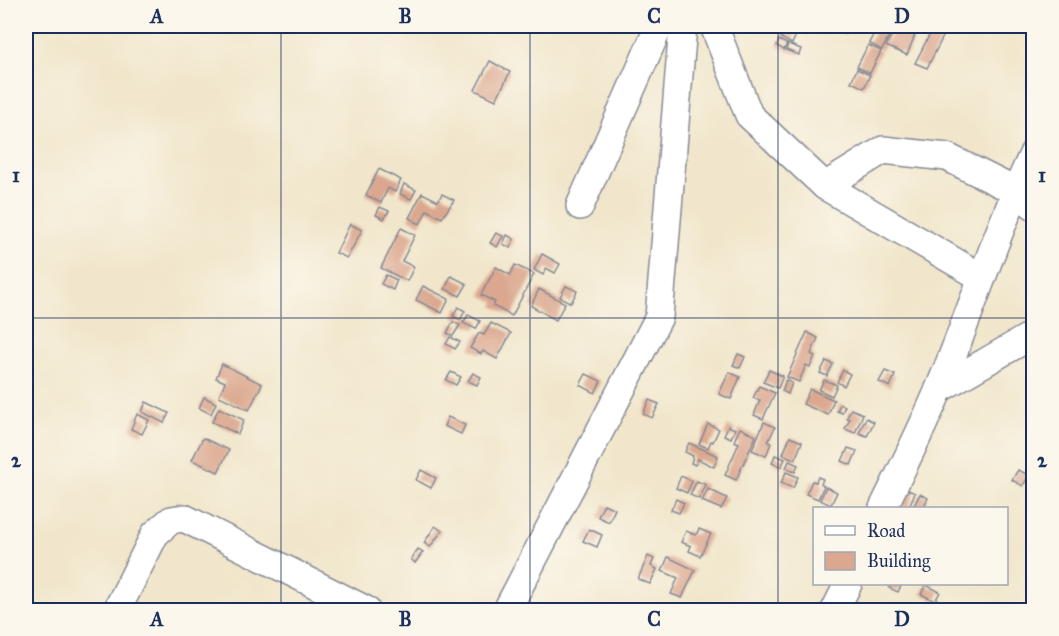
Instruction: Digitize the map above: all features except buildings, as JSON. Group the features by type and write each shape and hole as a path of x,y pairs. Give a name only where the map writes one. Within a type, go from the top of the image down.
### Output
{"street":[{"path":"580,206 659,26"},
{"path":"507,610 659,316 683,26"},
{"path":"714,26 749,115 825,186 981,277"},
{"path":"825,186 883,150 947,157 1024,198"},
{"path":"883,507 939,389 981,277 1024,198 1034,152"},
{"path":"939,389 1034,334"},
{"path":"117,610 155,534 171,520 184,518 366,610"},
{"path":"835,610 848,585"}]}
